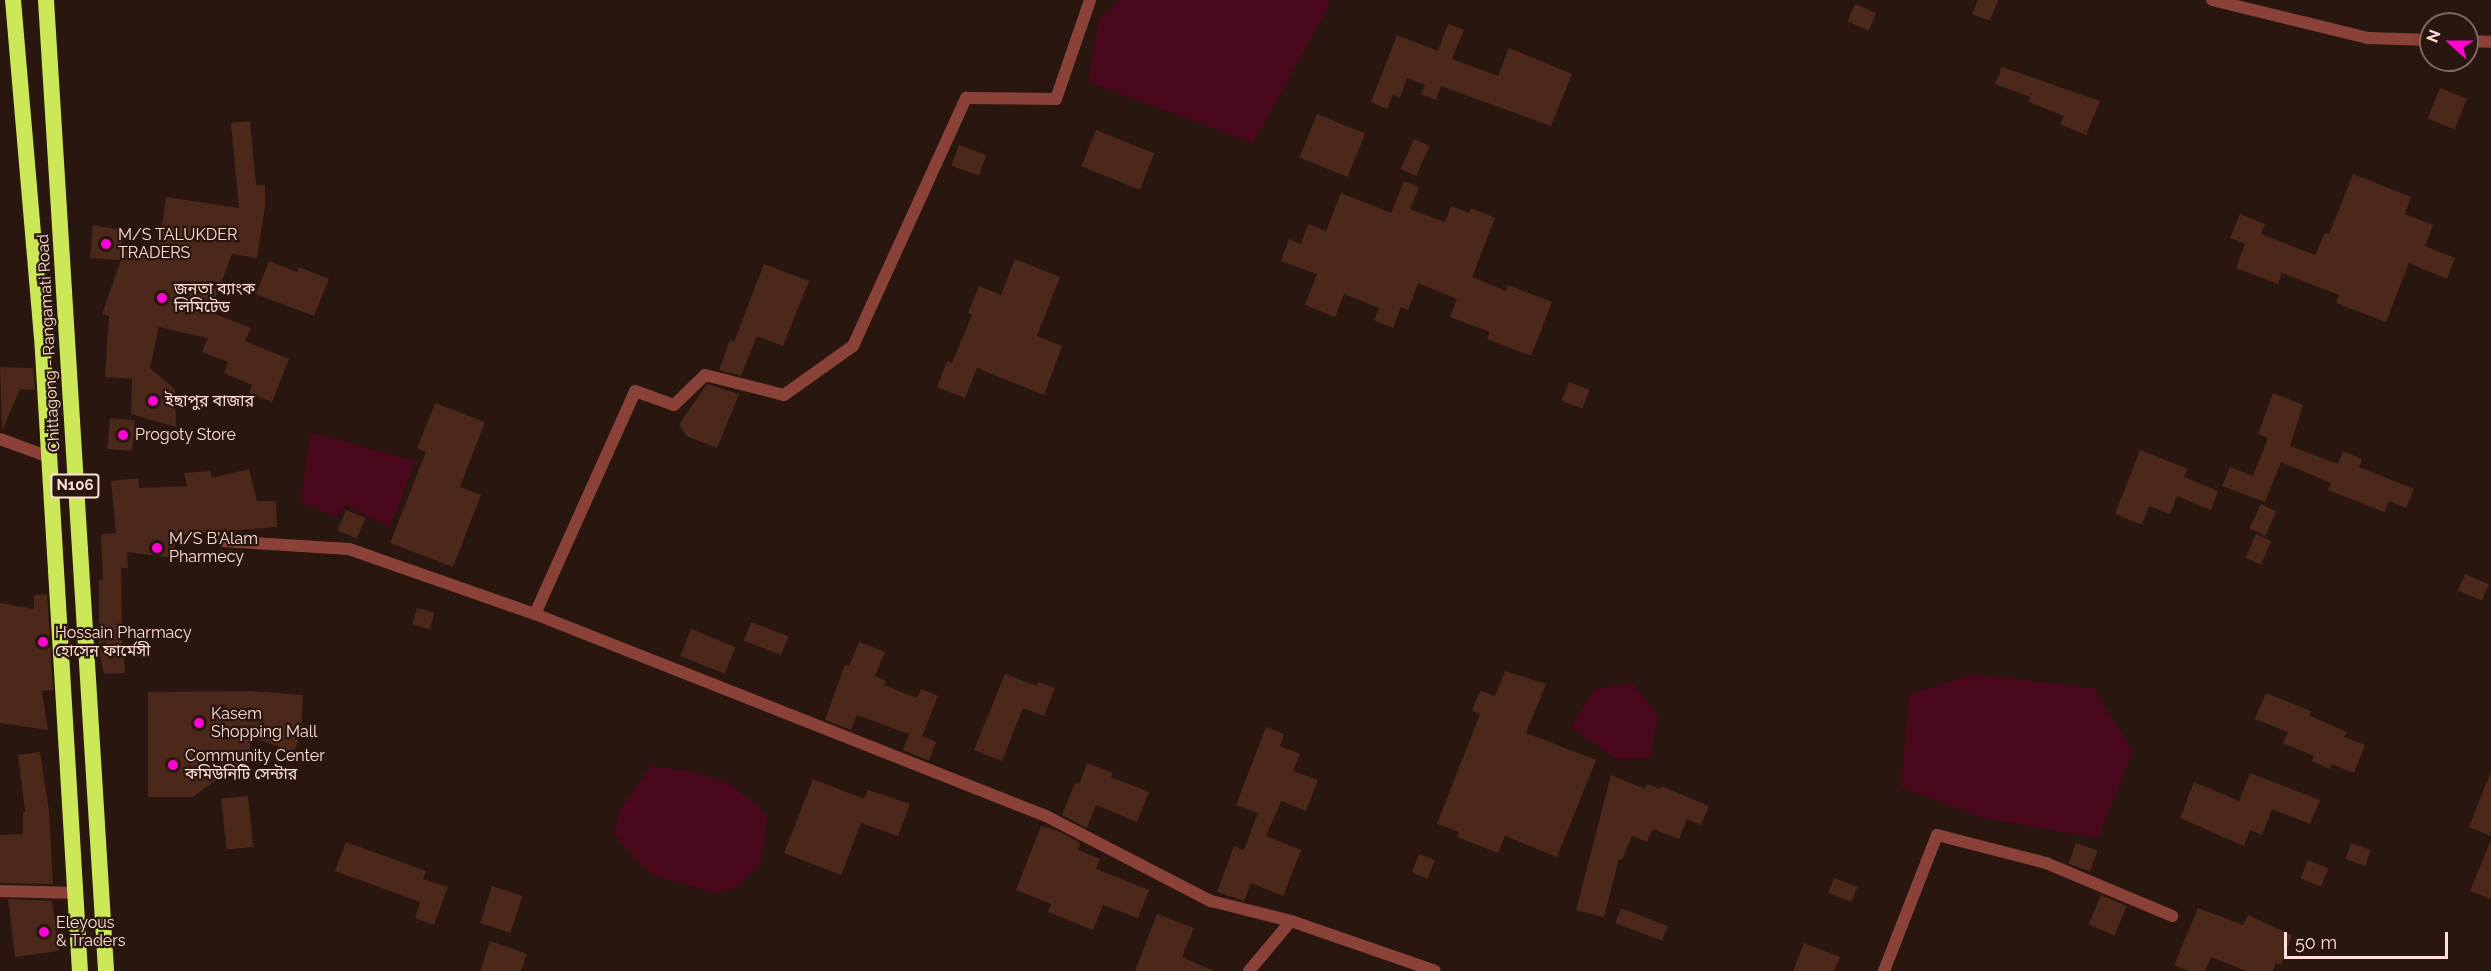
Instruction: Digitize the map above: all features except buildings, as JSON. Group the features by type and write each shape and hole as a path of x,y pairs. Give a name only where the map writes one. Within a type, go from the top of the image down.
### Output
{"highway":[{"path":"13,0 41,325 81,971"},
{"name":"Chittagong - Rangamati Road","path":"46,0 105,971"}],"street":[{"path":"535,614 635,390 674,405 705,375 784,395 853,346 966,98 1056,99 1090,0"},
{"path":"2212,0 2368,38 2419,40"},
{"path":"0,439 49,457"},
{"path":"224,541 349,549 535,614 1046,816 1211,901 1291,921 1435,971"},
{"path":"1884,971 1937,835 2046,863 2172,916"},
{"path":"0,891 76,893"},
{"path":"1250,971 1291,921"}],"shaded area":[{"path":"1120,0 1325,0 1331,3 1253,143 1088,82 1099,19"},
{"path":"311,432 415,461 390,528 346,505 336,517 300,502"},
{"path":"1974,674 2094,688 2133,751 2098,838 1984,818 1901,787 1909,694"},
{"path":"1633,684 1658,715 1650,758 1616,759 1571,727 1595,688"},
{"path":"650,766 687,770 729,783 757,805 767,817 761,864 738,887 714,893 650,874 614,834 619,812"}],"place":[{"name":"M/S TALUKDER TRADERS","path":"106,244"},
{"name":"জনতা ব্যাংক লিমিটেড","path":"162,298"},
{"name":"ইছাপুর বাজার","path":"153,401"},
{"name":"Progoty Store","path":"123,435"},
{"name":"M/S B'Alam Pharmecy","path":"157,548"},
{"name":"Hossain Pharmacy হোসেন ফার্মেসী","path":"43,642"},
{"name":"Kasem Shopping Mall","path":"199,723"},
{"name":"Community Center কমিউনিটি সেন্টার","path":"173,765"},
{"name":"Eleyous & Traders","path":"44,932"}]}
